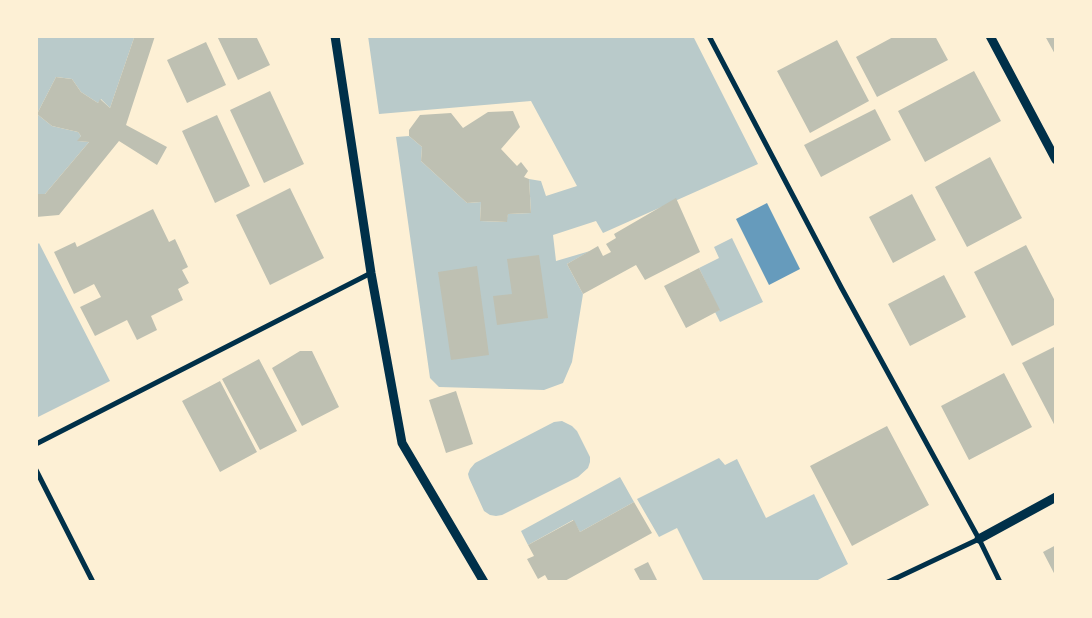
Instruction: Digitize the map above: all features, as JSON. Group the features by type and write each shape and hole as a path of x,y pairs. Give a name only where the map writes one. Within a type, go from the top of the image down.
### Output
{"street":[{"path":"335,36 371,273 402,443 484,582"},
{"path":"709,36 841,287 979,539 1000,582"},
{"path":"990,36 1056,160"},
{"path":"36,444 371,273"},
{"path":"36,470 93,582"},
{"path":"888,582 979,539 1056,497"}],"shaded area":[{"path":"36,36 133,36 134,38 110,108 101,99 98,103 81,92 72,79 56,77 37,114 52,126 78,132 81,136 78,141 89,142 45,194 36,194"},
{"path":"368,36 693,36 758,164 603,233 596,221 553,235 556,261 590,251 567,264 583,294 572,362 563,383 544,390 439,387 430,378 396,137 409,136 422,147 421,161 467,203 481,202 480,221 506,222 508,214 531,213 529,179 541,181 546,196 577,186 531,101 379,114"},
{"path":"732,238 763,302 720,322 715,312 719,310 699,268 719,258 714,247"},
{"path":"39,243 110,381 36,418 36,246"},
{"path":"562,421 577,431 590,457 588,468 578,477 502,515 490,515 484,511 468,474 475,463 554,422"},
{"path":"719,458 725,465 737,459 766,518 814,494 848,564 814,582 704,582 677,528 659,537 637,499"},
{"path":"620,477 634,502 580,532 573,520 528,545 521,531"}],"water":[{"path":"767,203 800,269 769,285 736,219"}],"building":[{"path":"133,36 155,36 126,125 167,147 157,165 119,141 59,215 36,217 36,194 45,194 89,142 77,141 81,136 78,132 52,126 37,114 56,77 72,79 81,92 98,103 100,99 110,108 134,38"},
{"path":"217,36 256,36 270,65 238,80"},
{"path":"895,36 935,36 948,60 877,97 856,57"},
{"path":"1045,36 1056,36 1056,56"},
{"path":"837,40 869,101 810,133 777,71"},
{"path":"206,42 226,85 187,103 167,60"},
{"path":"974,71 1001,121 925,162 898,111"},
{"path":"270,91 304,164 264,183 230,110"},
{"path":"875,109 891,140 821,177 804,145"},
{"path":"513,111 520,127 501,149 517,166 521,162 528,171 524,177 529,179 531,213 508,214 507,222 480,221 481,202 467,203 421,161 422,147 409,136 409,130 420,115 451,113 463,128 488,112"},
{"path":"217,115 250,186 215,203 182,131"},
{"path":"990,157 1022,218 967,247 935,187"},
{"path":"290,188 324,258 270,285 236,215"},
{"path":"912,194 936,240 893,263 869,217"},
{"path":"676,198 700,252 645,280 636,265 583,294 567,264 598,246 603,256 611,252 606,244 616,238 614,234"},
{"path":"153,209 169,242 175,239 188,267 182,270 189,283 178,289 183,300 151,316 157,330 137,340 127,320 95,336 80,307 101,297 94,284 74,294 54,252 75,242 77,247"},
{"path":"1026,245 1056,303 1056,324 1012,346 974,272"},
{"path":"539,255 548,318 497,325 493,296 512,294 507,259"},
{"path":"477,266 489,355 451,360 438,272"},
{"path":"699,268 720,310 686,328 664,286"},
{"path":"944,275 966,317 910,346 888,304"},
{"path":"1056,346 1056,428 1022,363"},
{"path":"300,351 312,351 339,407 302,426 272,368"},
{"path":"259,359 297,431 260,450 222,379"},
{"path":"1004,373 1032,427 969,460 941,406"},
{"path":"220,381 257,452 220,472 182,401"},
{"path":"456,391 473,444 446,453 429,400"},
{"path":"887,426 929,505 852,546 810,466"},
{"path":"634,502 652,533 563,582 549,582 545,575 538,579 527,559 534,556 528,545 574,520 580,532"},
{"path":"1056,545 1056,577 1043,552"},
{"path":"648,562 658,582 641,582 634,569"}]}
